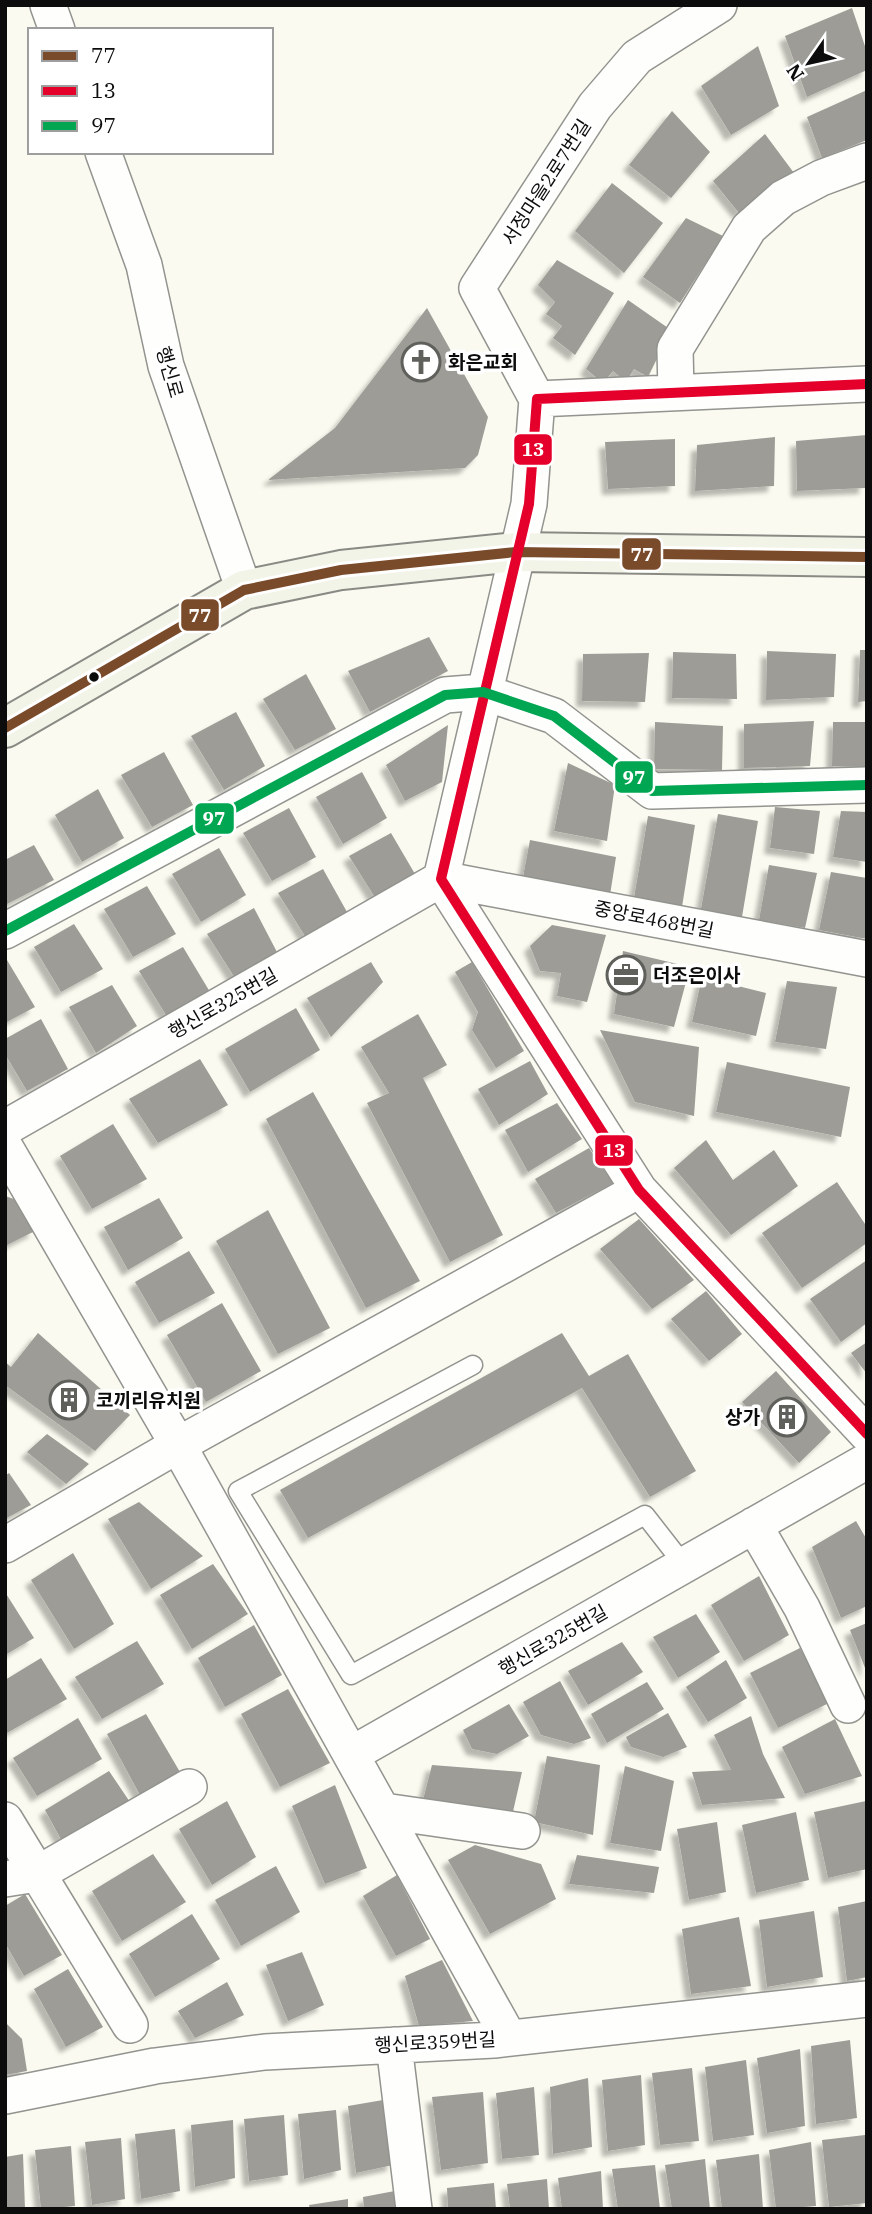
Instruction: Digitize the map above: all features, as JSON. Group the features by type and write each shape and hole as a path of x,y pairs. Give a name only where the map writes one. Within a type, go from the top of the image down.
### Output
{"main road":[{"path":"5,728 244,590 341,570 516,552 867,557"}],"street":[{"path":"48,5 56,28"},
{"name":"서정마을2로7번길","path":"537,399 477,288 595,106 637,57 719,5"},
{"name":"행신로","path":"104,154 144,265 166,366 244,590"},
{"path":"676,392 675,349 749,229 783,198 821,178 867,161"},
{"path":"867,384 537,399 529,504 440,878 639,1190 867,1434"},
{"path":"5,931 445,695 483,692 554,716 652,791 867,785"},
{"name":"중앙로468번길","path":"440,878 867,959"},
{"name":"행신로325번길","path":"5,1128 440,878"},
{"path":"5,1147 178,1445 509,2038"},
{"path":"5,1545 178,1445 639,1190"},
{"name":"행신로325번길","path":"352,1754 867,1461"},
{"path":"754,1525 802,1608 848,1705"},
{"path":"21,1876 189,1787"},
{"path":"384,1811 522,1831"},
{"path":"5,1820 21,1876 130,2025"},
{"name":"행신로359번길","path":"5,2096 155,2066 265,2052 509,2038 867,1999"},
{"path":"394,2045 414,2209"}],"lane":[{"path":"473,1365 238,1492 351,1675 645,1515 684,1565"}],"building":[{"path":"852,8 867,52 867,70 807,97 785,36"},
{"path":"758,46 779,106 731,135 701,86"},
{"path":"867,90 867,140 822,158 807,117"},
{"path":"672,111 710,152 671,198 629,165"},
{"path":"765,134 794,173 739,213 713,181"},
{"path":"612,183 663,223 624,273 575,231"},
{"path":"686,218 723,236 680,303 643,277"},
{"path":"557,260 614,293 575,355 553,338 562,326 546,314 555,302 538,285"},
{"path":"628,300 671,330 648,377 634,369 626,382 613,371 603,383 586,369"},
{"name":"화은교회","path":"427,308 488,417 478,455 465,468 268,480 335,428"},
{"path":"867,435 865,488 797,491 796,441"},
{"path":"775,437 774,486 695,491 697,445"},
{"path":"675,439 675,486 608,489 605,442"},
{"path":"429,637 448,671 370,712 348,671"},
{"path":"860,650 867,650 867,701 858,702"},
{"path":"767,651 836,654 834,697 766,700"},
{"path":"673,652 736,654 737,699 672,698"},
{"path":"649,653 645,702 582,701 583,654"},
{"path":"306,674 336,729 295,750 263,699"},
{"path":"236,712 265,766 224,790 191,736"},
{"path":"814,721 810,766 744,768 744,724"},
{"path":"655,722 723,726 722,770 654,769"},
{"path":"833,722 867,722 867,767 832,766"},
{"path":"448,725 442,782 405,801 386,765"},
{"path":"164,752 193,805 152,827 121,775"},
{"path":"568,763 615,785 607,841 554,831"},
{"path":"362,772 387,818 343,844 316,797"},
{"path":"98,789 124,838 82,862 55,815"},
{"path":"775,807 820,811 814,854 770,848"},
{"path":"289,808 316,857 272,881 243,833"},
{"path":"841,811 867,812 867,862 833,857"},
{"path":"718,814 758,821 742,917 701,909"},
{"path":"648,816 695,825 682,907 634,898"},
{"path":"391,833 415,874 374,896 349,856"},
{"path":"530,840 616,857 610,895 523,877"},
{"path":"34,845 54,880 5,905 5,860"},
{"path":"219,848 246,895 201,922 172,874"},
{"path":"769,865 817,873 805,928 759,920"},
{"path":"323,869 347,912 305,936 278,893"},
{"path":"831,872 867,878 867,939 819,930"},
{"path":"147,886 176,934 133,957 104,909"},
{"path":"254,908 278,954 235,978 207,934"},
{"path":"74,924 103,969 61,992 34,947"},
{"path":"552,925 606,935 587,1002 557,996 561,973 540,971 530,946"},
{"path":"183,947 210,992 166,1015 139,971"},
{"path":"623,951 690,967 674,1027 614,1014"},
{"path":"7,960 35,1007 5,1023 5,961"},
{"path":"371,962 383,982 331,1037 307,998"},
{"path":"472,962 524,1051 496,1068 472,1030 478,1012 455,972"},
{"path":"702,977 766,993 756,1036 692,1022"},
{"path":"787,981 837,987 826,1049 775,1042"},
{"path":"112,985 137,1026 96,1053 69,1007"},
{"path":"296,1008 320,1050 250,1092 225,1049"},
{"path":"418,1014 447,1065 423,1078 503,1235 450,1262 367,1103 389,1093 361,1047"},
{"path":"41,1019 68,1069 27,1091 5,1054 5,1039"},
{"path":"600,1030 699,1047 694,1116 635,1102"},
{"path":"200,1059 228,1105 158,1143 129,1099"},
{"path":"530,1061 548,1094 499,1125 478,1089"},
{"path":"727,1062 850,1087 841,1137 716,1112"},
{"path":"313,1092 420,1281 366,1308 266,1119"},
{"path":"557,1103 582,1139 528,1172 505,1130"},
{"path":"113,1124 147,1179 92,1209 60,1156"},
{"path":"706,1140 733,1180 774,1150 798,1186 731,1235 674,1168"},
{"path":"589,1148 613,1183 556,1213 535,1179"},
{"path":"837,1182 867,1227 867,1243 802,1288 762,1233"},
{"path":"5,1196 17,1200 35,1231 5,1246"},
{"path":"159,1198 183,1238 128,1270 104,1227"},
{"path":"268,1210 330,1328 278,1354 216,1241"},
{"path":"639,1219 694,1280 652,1309 600,1249"},
{"path":"189,1251 215,1293 159,1323 135,1282"},
{"path":"867,1260 867,1323 841,1342 810,1299"},
{"path":"706,1291 742,1334 709,1361 671,1319"},
{"path":"222,1303 261,1371 206,1402 167,1335"},
{"name":"코끼리유치원","path":"38,1333 130,1415 95,1451 5,1385 5,1362 11,1367"},
{"path":"562,1333 589,1376 628,1354 696,1471 650,1497 582,1388 308,1538 280,1490"},
{"path":"867,1342 867,1374 851,1353"},
{"name":"상가","path":"776,1371 831,1432 799,1463 742,1402"},
{"path":"47,1434 89,1464 66,1484 27,1452"},
{"path":"9,1473 31,1505 5,1519 5,1476"},
{"path":"139,1502 203,1556 151,1589 108,1519"},
{"path":"856,1521 867,1540 867,1606 841,1618 812,1547"},
{"path":"73,1553 114,1624 74,1649 31,1580"},
{"path":"213,1564 248,1614 192,1649 160,1595"},
{"path":"759,1576 789,1635 744,1661 711,1605"},
{"path":"5,1592 34,1638 5,1655"},
{"path":"696,1614 720,1652 678,1678 653,1637"},
{"path":"867,1623 867,1673 850,1630"},
{"path":"254,1625 282,1675 225,1707 198,1658"},
{"path":"137,1641 164,1684 102,1719 75,1677"},
{"path":"622,1642 643,1672 588,1705 568,1671"},
{"path":"800,1648 829,1703 778,1728 750,1673"},
{"path":"41,1658 67,1699 5,1734 5,1680"},
{"path":"726,1660 747,1698 708,1722 686,1687"},
{"path":"560,1681 591,1738 574,1744 541,1735 523,1702"},
{"path":"647,1682 664,1709 607,1743 591,1714"},
{"path":"288,1689 330,1763 280,1787 241,1714"},
{"path":"509,1704 529,1736 497,1754 472,1749 463,1730"},
{"path":"668,1713 687,1747 663,1757 631,1747 626,1737"},
{"path":"146,1714 180,1772 140,1795 107,1734"},
{"path":"751,1716 763,1754 785,1798 702,1805 692,1772 731,1770 714,1735"},
{"path":"78,1718 102,1759 37,1796 13,1758"},
{"path":"835,1719 862,1776 805,1794 782,1747"},
{"path":"547,1756 600,1765 593,1835 534,1822"},
{"path":"432,1765 522,1772 512,1816 423,1800"},
{"path":"625,1766 674,1781 661,1851 610,1843"},
{"path":"109,1771 130,1802 63,1843 45,1810"},
{"path":"335,1785 367,1868 325,1884 292,1806"},
{"path":"227,1801 256,1857 212,1885 179,1829"},
{"path":"866,1801 867,1869 828,1878 814,1812"},
{"path":"796,1812 809,1880 756,1893 742,1825"},
{"path":"717,1822 726,1892 689,1900 677,1829"},
{"path":"475,1845 541,1864 556,1899 490,1934 448,1860"},
{"path":"153,1854 186,1902 122,1941 92,1891"},
{"path":"577,1855 659,1867 654,1893 569,1884"},
{"path":"276,1866 300,1912 241,1946 215,1900"},
{"path":"397,1875 430,1939 396,1956 363,1896"},
{"path":"25,1894 62,1955 24,1976 5,1943 5,1906"},
{"path":"867,1901 867,1977 847,1981 838,1907"},
{"path":"814,1911 823,1977 767,1987 759,1920"},
{"path":"192,1914 220,1959 155,1997 129,1954"},
{"path":"739,1917 751,1986 691,1994 682,1929"},
{"path":"302,1952 324,2005 288,2021 266,1965"},
{"path":"442,1960 473,2021 419,2026 405,1976"},
{"path":"68,1969 103,2027 66,2047 34,1989"},
{"path":"227,1982 244,2015 195,2038 178,2011"},
{"path":"5,2022 22,2039 27,2071 5,2075"},
{"path":"850,2040 857,2118 816,2124 811,2046"},
{"path":"800,2049 805,2126 767,2133 757,2058"},
{"path":"746,2060 754,2135 713,2141 705,2067"},
{"path":"692,2068 699,2141 660,2145 652,2073"},
{"path":"641,2075 645,2145 608,2151 602,2080"},
{"path":"588,2078 592,2147 553,2154 550,2087"},
{"path":"534,2087 539,2155 502,2159 496,2093"},
{"path":"483,2092 488,2163 441,2170 432,2097"},
{"path":"389,2099 393,2165 356,2173 348,2106"},
{"path":"336,2110 341,2170 304,2179 298,2114"},
{"path":"284,2115 288,2175 249,2181 244,2119"},
{"path":"233,2120 235,2178 195,2187 191,2125"},
{"path":"175,2129 180,2191 141,2199 135,2134"},
{"path":"865,2135 867,2203 829,2207 822,2140"},
{"path":"121,2138 125,2199 92,2205 85,2142"},
{"path":"811,2142 816,2206 776,2209 769,2150"},
{"path":"71,2146 75,2206 41,2209 35,2150"},
{"path":"23,2154 25,2209 5,2209 5,2157"},
{"path":"759,2154 763,2209 722,2209 716,2160"},
{"path":"705,2159 710,2209 672,2209 665,2165"},
{"path":"655,2165 660,2209 618,2209 612,2169"},
{"path":"601,2171 603,2209 562,2209 558,2178"},
{"path":"547,2179 549,2209 510,2209 507,2184"},
{"path":"494,2183 496,2209 448,2209 447,2188"},
{"path":"400,2190 402,2209 364,2209 363,2197"},
{"path":"348,2199 348,2209 310,2209 309,2205"}],"transit line":[{"name":"13","path":"867,384 537,399 529,504 441,879 639,1190 867,1434"},
{"name":"77","path":"5,728 244,590 341,570 516,552 867,557"},
{"name":"97","path":"5,931 445,695 483,692 554,716 652,791 867,785"}],"place":[{"name":"화은교회","path":"421,362"},
{"name":"더조은이사","path":"626,975"},
{"name":"코끼리유치원","path":"69,1400"},
{"name":"상가","path":"787,1417"}]}
